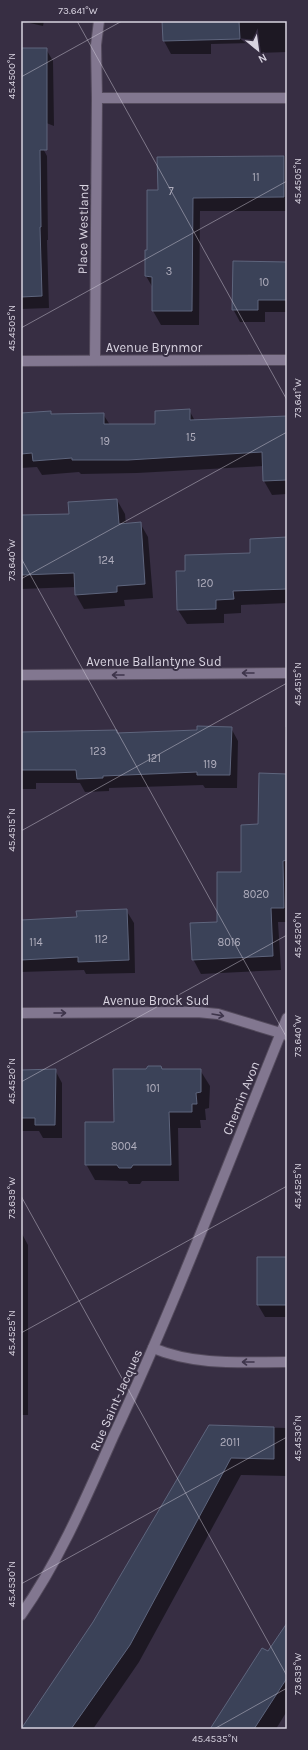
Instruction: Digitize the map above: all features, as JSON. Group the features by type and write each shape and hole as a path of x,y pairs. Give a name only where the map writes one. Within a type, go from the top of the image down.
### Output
{"street":[{"name":"Place Westland","path":"95,360 96,45 99,21"},
{"path":"97,98 287,98"},
{"name":"Avenue Brynmor","path":"21,361 287,360"},
{"name":"Avenue Ballantyne Sud","path":"21,675 287,673"},
{"name":"Avenue Brock Sud","path":"21,1014 197,1012 218,1014 284,1034"},
{"name":"Chemin Avon","path":"218,1187 284,1034 287,1018"},
{"name":"Rue Saint-Jacques","path":"21,1615 47,1575 76,1518 153,1348 218,1187"},
{"path":"153,1348 182,1358 202,1361 287,1362"}],"building":[{"path":"162,21 239,21 240,39 163,41"},
{"path":"21,48 47,48 47,150 40,150 42,296 21,297"},
{"path":"284,156 284,197 193,198 192,311 152,311 152,277 145,276 145,250 147,250 147,190 158,190 157,157"},
{"path":"233,261 287,262 287,300 258,300 258,310 232,310"},
{"path":"190,409 190,420 287,416 287,480 263,481 262,452 128,460 72,460 72,458 33,461 32,453 21,454 21,413 51,411 51,414 104,413 104,424 155,424 155,411"},
{"path":"117,499 119,524 141,522 145,584 117,586 117,592 75,595 74,573 22,575 21,515 69,514 68,502"},
{"path":"287,537 287,589 233,591 234,599 216,600 216,609 177,610 176,571 185,571 185,555 250,553 250,539"},
{"path":"197,726 232,727 230,775 197,775 197,772 103,776 103,778 77,779 76,770 21,770 21,732 117,730 117,733 197,730"},
{"path":"259,773 287,774 287,860 283,861 284,908 271,908 273,956 192,960 190,923 217,922 217,872 241,872 241,825 258,824"},
{"path":"127,909 129,960 78,962 78,957 21,960 21,920 77,917 76,911"},
{"path":"148,1066 161,1066 162,1069 201,1069 201,1092 196,1093 197,1104 192,1104 192,1112 169,1112 171,1165 133,1165 131,1168 119,1168 117,1165 85,1165 85,1122 114,1122 113,1069 146,1069"},
{"path":"56,1069 55,1125 35,1125 35,1118 21,1118 21,1070"},
{"path":"257,1257 287,1257 287,1305 257,1305"},
{"path":"209,1425 274,1427 274,1459 231,1458 130,1645 71,1729 21,1729 93,1622"},
{"path":"287,1623 287,1678 254,1729 210,1729 262,1648 268,1651"}]}
